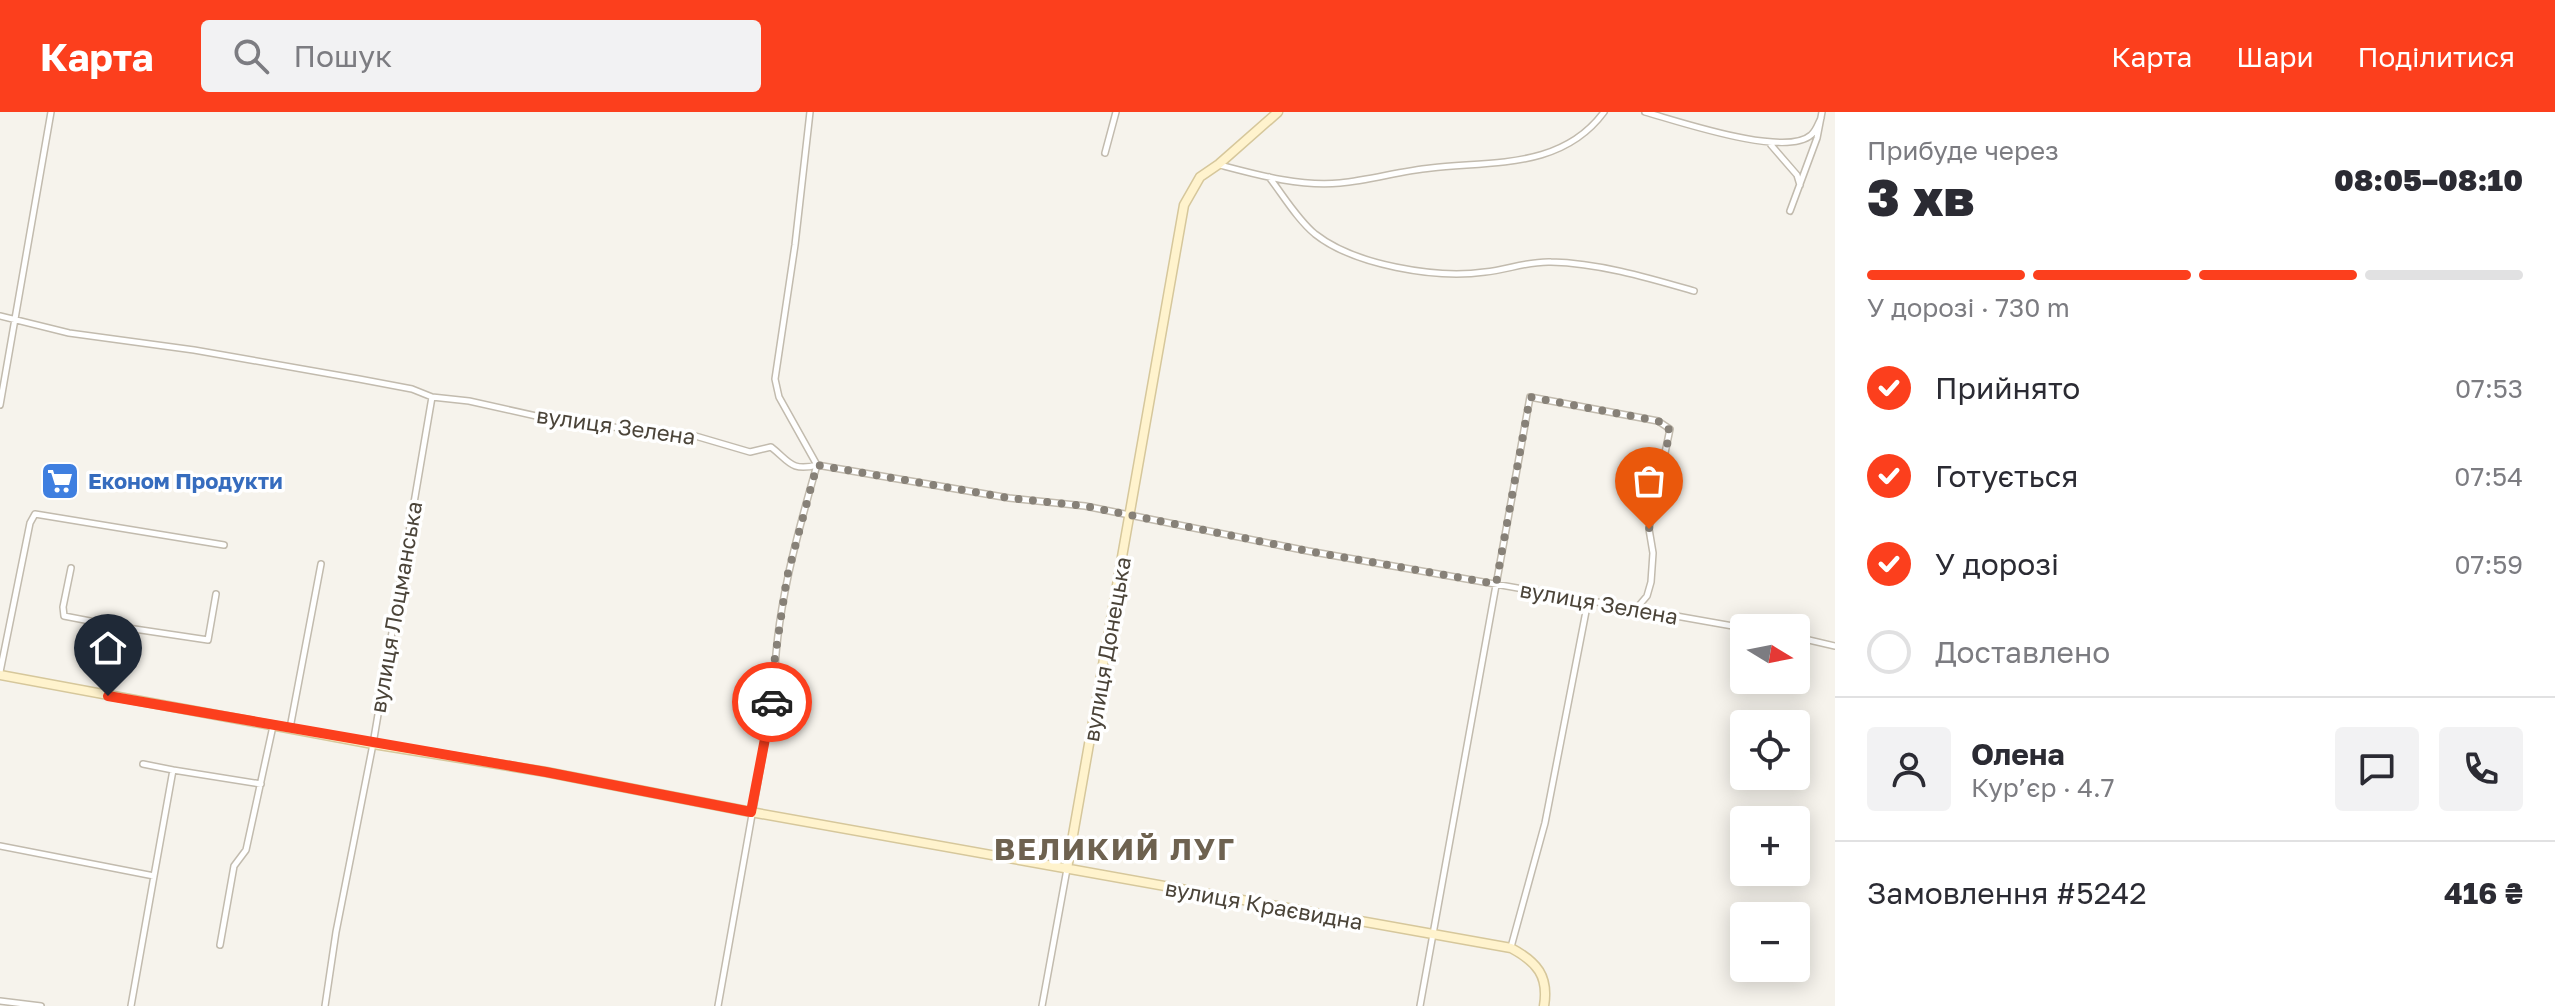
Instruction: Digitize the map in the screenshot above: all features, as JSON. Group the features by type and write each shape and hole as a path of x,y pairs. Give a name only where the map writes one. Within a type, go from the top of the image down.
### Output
{"street":[{"path":"0,405 51,112"},
{"path":"718,1006 774,691 774,664 787,577 817,465 779,397 775,379 795,245 810,112"},
{"path":"1105,153 1116,112"},
{"path":"1219,164 1278,112"},
{"path":"1219,164 1269,177 1338,183 1430,168 1511,162 1572,143 1604,112"},
{"path":"1645,112 1770,144 1803,139 1812,134 1821,115"},
{"path":"1790,211 1807,169 1821,115"},
{"path":"1770,144 1791,167 1801,187"},
{"name":"вулиця Донецька","path":"1042,1006 1187,198 1200,177 1219,164"},
{"path":"1791,167 1807,169"},
{"path":"1269,177 1311,231 1348,254 1398,266 1453,274 1484,273 1536,262 1553,262 1619,272 1694,291"},
{"name":"вулиця Зелена","path":"0,316 69,333 194,350 412,389 432,397 469,401 563,422 692,435 750,452 771,447 790,465 806,468 817,465 1009,498 1085,506 1130,517 1730,626"},
{"name":"вулиця Лоцманська","path":"325,1006 432,397"},
{"path":"1420,1006 1530,397 1658,421 1670,429 1649,529 1653,553 1651,582 1647,596 1636,609"},
{"path":"0,674 30,523 35,514 224,545"},
{"path":"290,729 321,564"},
{"path":"71,568 64,616 121,627 208,640 216,594"},
{"path":"1544,1006 1544,978 1525,956 1511,948 1545,823 1588,601"},
{"path":"108,696 121,627"},
{"path":"1810,640 1835,646"},
{"name":"вулиця Краєвидна","path":"0,674 273,726 546,772 751,812 1511,948"},
{"path":"220,945 234,866 246,850 273,726"},
{"path":"143,764 261,784"},
{"path":"131,1006 173,770"},
{"path":"0,846 154,876"},
{"path":"0,1001 41,1006"}],"way so far":[{"path":"772,702 774,664 787,577 817,465 1009,498 1085,506 1308,551 1496,584 1530,397 1658,421 1669,426 1649,529"}],"place":[{"name":"Економ Продукти","path":"60,481"}],"district":[{"name":"ВЕЛИКИЙ ЛУГ","path":"1115,850"}],"route":[{"path":"108,696 546,772 751,812 772,702"}]}
